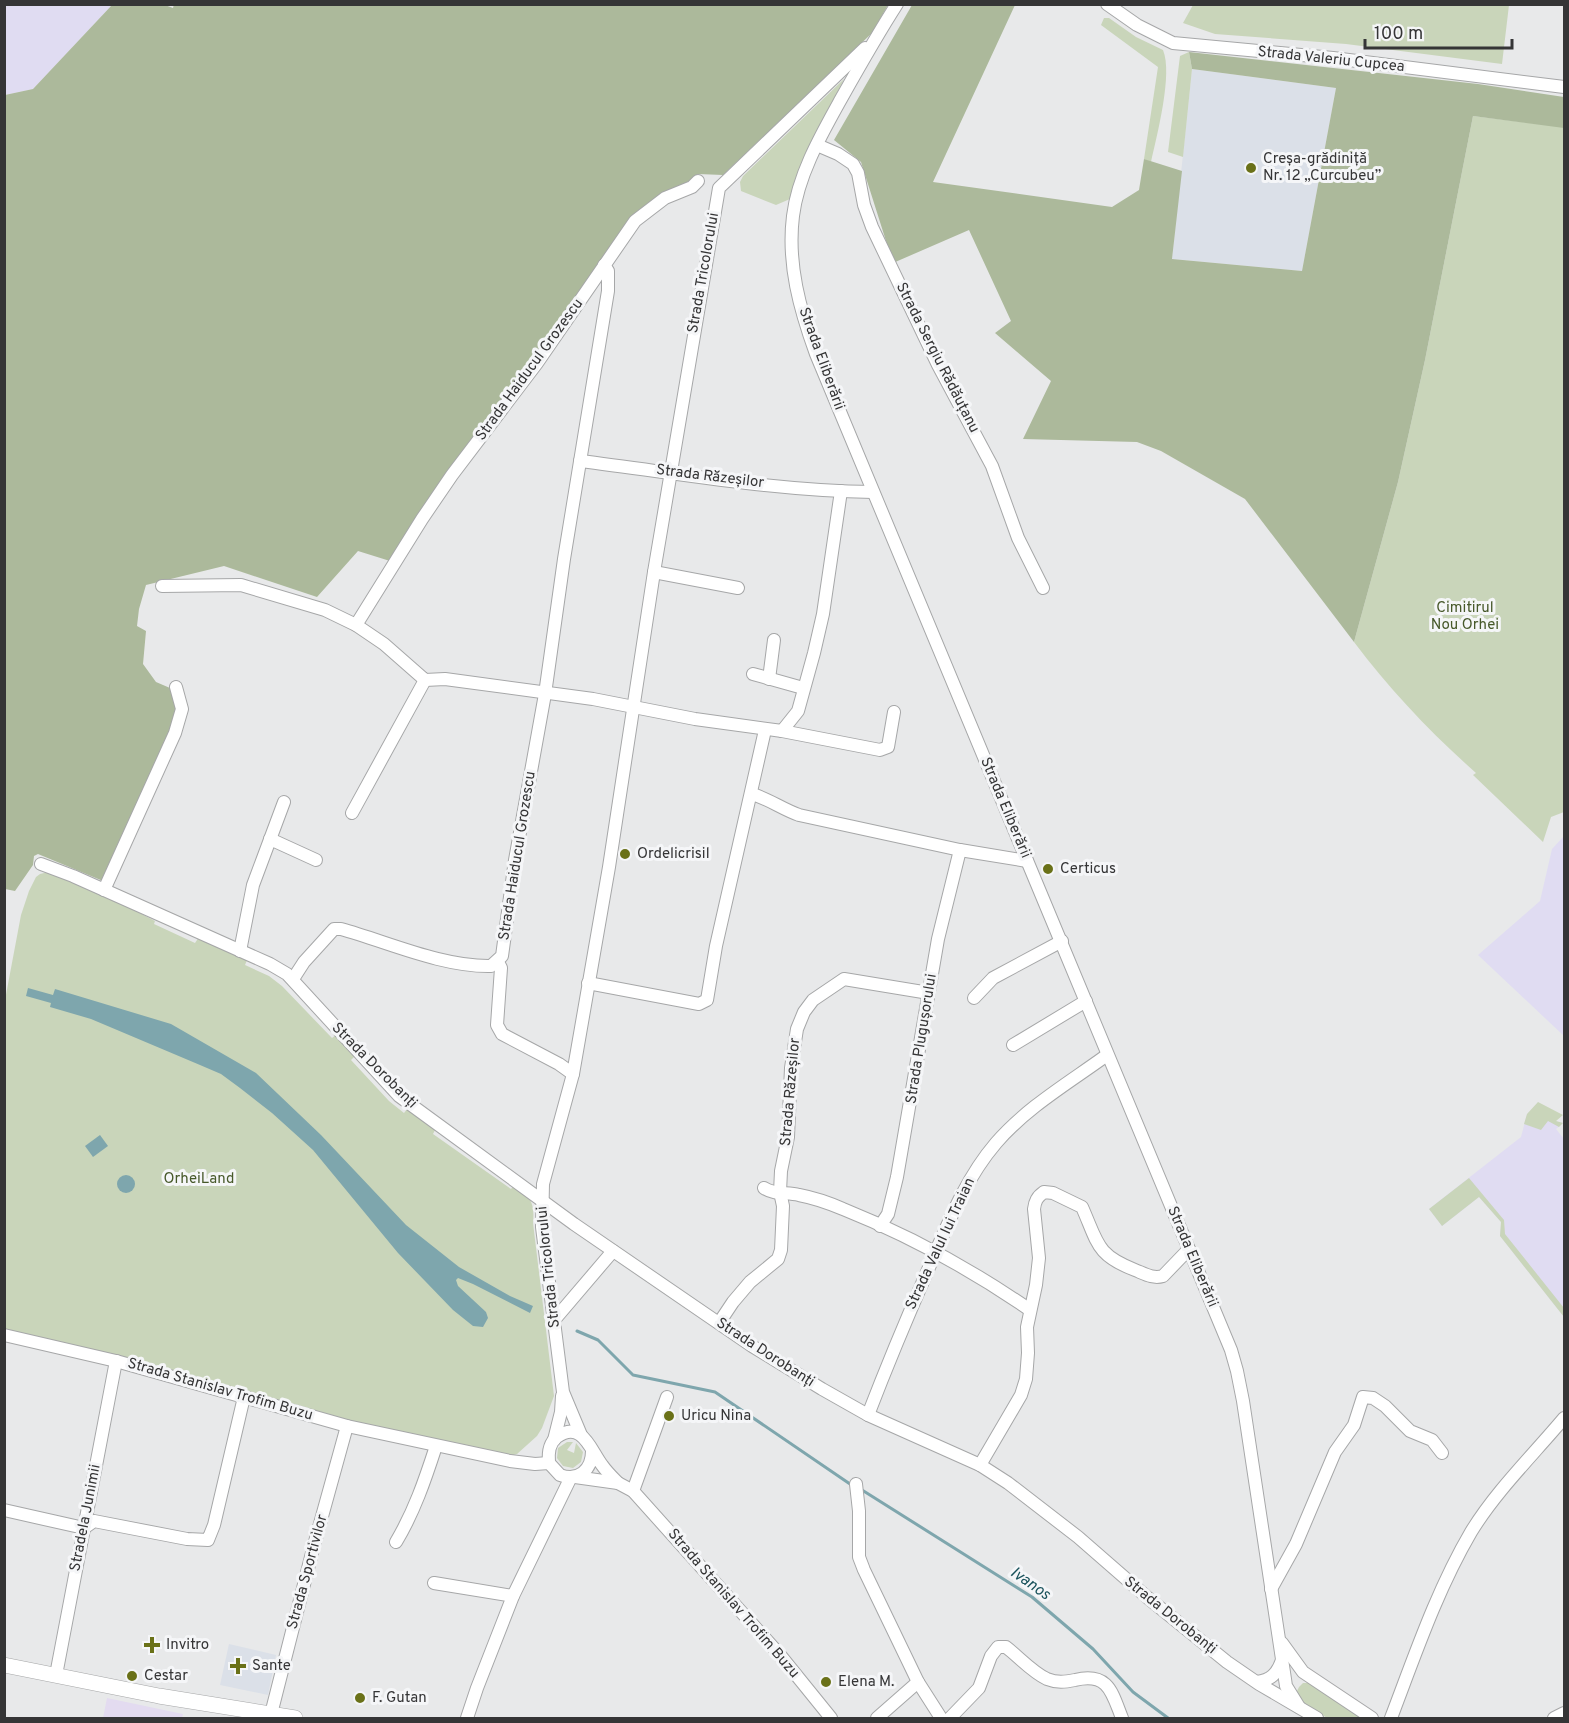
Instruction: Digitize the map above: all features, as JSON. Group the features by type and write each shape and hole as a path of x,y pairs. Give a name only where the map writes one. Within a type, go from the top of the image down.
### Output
{"main road":[{"path":"4,1665 271,1717 295,1719"}],"street":[{"path":"875,39 897,4"},
{"name":"Strada Valeriu Cupcea","path":"1107,4 1137,26 1173,43 1333,58 1564,87"},
{"name":"Strada Eliberării","path":"875,39 817,145 804,176 793,214 791,237 794,273 802,317 1238,1371 1286,1686 1299,1707"},
{"name":"Strada Tricolorului","path":"554,1440 563,1392 542,1227 543,1184 573,1074 609,867 654,572 719,188 875,39"},
{"name":"Strada Sergiu Rădăuțanu","path":"817,145 838,154 853,164 858,173 864,205 872,227 938,365 992,466 1018,538 1043,588"},
{"name":"Strada Haiducul Grozescu","path":"356,625 422,519 537,363 635,221 665,198 692,188 698,181"},
{"name":"Strada Haiducul Grozescu","path":"498,962 502,956 521,819 545,694 608,291 608,271 604,265"},
{"name":"Strada Răzeșilor","path":"580,461 743,483 873,492"},
{"path":"782,731 798,711 814,653 823,614 841,491"},
{"path":"654,572 738,588"},
{"path":"162,586 229,584 250,587 325,610 356,625 384,644 425,680 445,679 593,699 885,750 888,747 894,712"},
{"path":"769,679 774,640"},
{"path":"753,674 803,688"},
{"path":"352,813 425,680"},
{"path":"104,890 175,733 182,709 176,687"},
{"path":"588,983 699,1004 705,1002 765,730"},
{"path":"752,794 799,815 960,850 1027,861"},
{"path":"240,951 253,885 284,802"},
{"path":"270,839 316,860"},
{"name":"Strada Plugușorului","path":"880,1226 888,1214 897,1177 938,939 960,850"},
{"name":"Strada Dorobanți","path":"41,864 270,964 293,979 399,1095 541,1200 752,1346 868,1414 980,1465 1008,1483 1078,1537 1156,1606 1227,1662 1317,1719"},
{"path":"293,979 304,962 334,929 341,929 447,960 483,966 491,966 498,962 501,968 497,1025 499,1031 502,1035 559,1064 573,1074"},
{"path":"974,998 993,978 1062,941"},
{"name":"Strada Răzeșilor","path":"719,1323 750,1282 778,1259 781,1250 783,1206 780,1192 781,1171 788,1137 793,1049 797,1029 804,1012 813,1000 844,979 929,993"},
{"path":"1013,1045 1086,1001"},
{"name":"Strada Valul lui Traian","path":"868,1414 935,1253 969,1181 998,1141 1019,1120 1107,1055"},
{"path":"764,1188 771,1193 780,1192 817,1199 880,1226 998,1288 1030,1310"},
{"path":"980,1465 1022,1395 1026,1379 1027,1327 1039,1258 1035,1228 1035,1202 1044,1192 1053,1193 1082,1207 1100,1250 1129,1268 1148,1275 1163,1276 1189,1248"},
{"path":"555,1319 613,1251"},
{"name":"Strada Stanislav Trofim Buzu","path":"4,1335 116,1361 347,1426 510,1461 536,1464 549,1462"},
{"name":"Stradela Junimii","path":"56,1675 116,1361"},
{"name":"Strada Tricolorului","path":"563,1392 581,1435"},
{"path":"4,1510 84,1528 94,1521 187,1539 208,1540 214,1525 244,1397"},
{"path":"633,1491 667,1397"},
{"path":"1270,1589 1296,1544 1335,1452 1354,1425 1363,1397 1374,1398 1410,1431 1432,1440 1442,1453"},
{"path":"1391,1719 1440,1594 1472,1531 1490,1506 1564,1418"},
{"name":"Strada Sportivilor","path":"271,1717 313,1549 347,1426"},
{"path":"592,1451 589,1468 583,1474 573,1477 560,1475 549,1462 548,1455 554,1440 567,1433 581,1435 586,1439 602,1466 618,1483"},
{"path":"396,1542 418,1498 436,1446"},
{"path":"467,1719 513,1596 573,1477"},
{"name":"Strada Stanislav Trofim Buzu","path":"573,1477 618,1483 633,1491 780,1655 831,1719"},
{"path":"856,1484 859,1511 859,1557 883,1613 918,1682 941,1719"},
{"path":"434,1584 513,1596"},
{"name":"Strada Eliberării","path":"1279,1640 1294,1661 1308,1675 1372,1719"},
{"path":"950,1719 979,1688 991,1656 998,1647 1006,1647 1048,1679 1063,1683 1092,1677 1101,1680 1112,1691 1122,1719"},
{"path":"1257,1682 1266,1681 1274,1675 1282,1660"},
{"path":"1290,1694 1299,1679 1308,1675"},
{"path":"877,1719 918,1682"},
{"path":"1554,1719 1564,1713"}],"shaded area":[{"path":"5,5 112,5 33,89 5,95"},
{"name":"Creșa-grădiniță Nr. 12 „Curcubeu”","path":"1192,69 1336,88 1302,271 1172,259"},
{"path":"1564,836 1564,1036 1478,955 1540,901 1552,849"},
{"path":"1527,1114 1563,1123 1556,1129 1564,1139 1564,1317 1500,1236 1501,1222 1479,1197 1442,1226 1429,1209 1521,1137"},
{"path":"229,1644 276,1655 268,1695 220,1685"},
{"path":"107,1698 183,1714 182,1718 103,1718"}],"green space":[{"path":"174,4 888,5 872,33 723,175 698,174 685,184 660,195 390,561 358,551 317,597 224,566 146,585 137,626 146,631 143,664 156,682 170,688 175,702 175,715 165,743 103,881 38,854 34,856 33,865 15,891 5,889 5,95 33,89 112,5 165,5 173,8"},
{"path":"912,5 1015,5 933,182 1112,207 1139,190 1144,159 1182,171 1172,259 1302,271 1336,88 1192,69 1189,52 1478,84 1564,97 1564,128 1473,116 1425,360 1398,482 1354,642 1245,499 1161,451 1137,442 1023,439 1051,381 995,333 1011,321 969,230 893,263 861,162 834,140"},
{"path":"1193,5 1509,5 1502,64 1346,44 1215,34 1183,23"},
{"path":"1104,18 1109,18 1136,37 1163,50 1166,61 1165,89 1151,162 1144,159 1158,67 1101,25"},
{"path":"1189,52 1192,69 1183,157 1168,152 1180,56"},
{"path":"844,79 807,152 790,199 776,205 741,191 740,182 743,176"},
{"name":"Cimitirul Nou Orhei","path":"1473,116 1564,127 1564,812 1551,817 1543,842 1473,775 1476,773 1412,710 1354,642 1398,482 1425,360"},
{"name":"OrheiLand","path":"48,872 130,908 155,921 154,924 195,943 199,937 247,960 245,965 269,976 282,986 332,1038 337,1034 356,1055 351,1060 389,1101 404,1113 408,1108 436,1128 433,1134 511,1189 515,1184 528,1197 533,1210 554,1396 537,1436 517,1454 510,1456 358,1423 221,1384 5,1330 5,1000 21,915 29,891 36,877"},
{"path":"1538,1102 1563,1115 1556,1121 1563,1123 1559,1127 1548,1121 1541,1130 1524,1124 1527,1114"},
{"path":"1469,1178 1504,1220 1505,1234 1564,1308 1564,1317 1500,1236 1501,1222 1479,1197 1442,1226 1429,1209"},
{"path":"567,1442 573,1442 567,1450 574,1453 576,1443 583,1452 581,1462 573,1468 563,1466 557,1458 558,1448"},
{"path":"1303,1683 1310,1683 1364,1718 1327,1718 1299,1700 1296,1693"}],"water":[{"path":"28,988 53,995 55,989 171,1024 256,1073 321,1135 406,1225 459,1267 510,1296 533,1306 530,1313 458,1278 456,1280 458,1286 486,1312 488,1318 483,1327 473,1326 453,1310 398,1253 313,1150 240,1088 221,1074 91,1019 50,1007 51,1003 26,996"},
{"path":"100,1135 108,1146 93,1157 85,1146"},
{"path":"122,1175 130,1175 135,1180 133,1191 122,1193 117,1188 117,1180"}],"waterway":[{"name":"Ivanos","path":"577,1331 598,1340 633,1375 715,1392 850,1484"},
{"name":"Ivanos","path":"862,1490 1032,1597 1093,1649 1133,1692 1168,1718"}],"place":[{"name":"Creșa-grădiniță Nr. 12 „Curcubeu”","path":"1251,168"},
{"name":"Ordelicrisil","path":"625,854"},
{"name":"Certicus","path":"1048,869"},
{"name":"Uricu Nina","path":"669,1416"},
{"name":"Invitro","path":"152,1645"},
{"name":"Sante","path":"238,1666"},
{"name":"Cestar","path":"132,1676"},
{"name":"Elena M.","path":"826,1682"},
{"name":"F. Gutan","path":"360,1698"}]}
